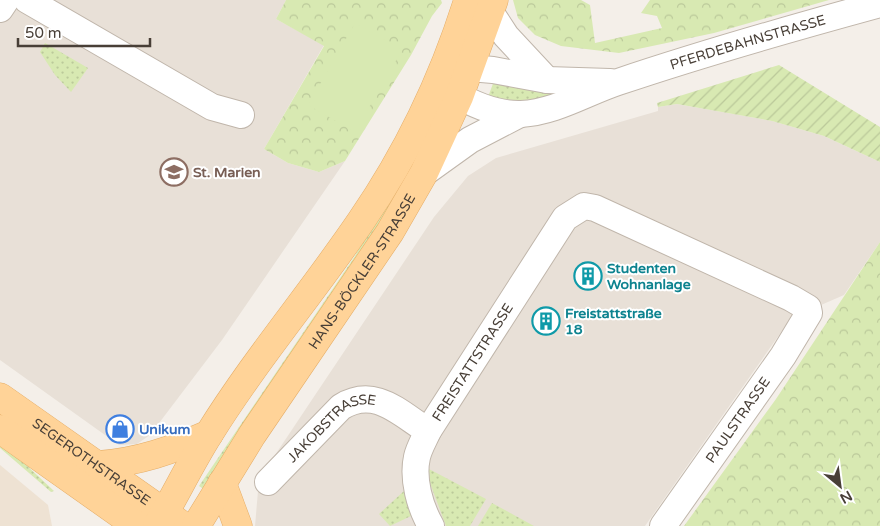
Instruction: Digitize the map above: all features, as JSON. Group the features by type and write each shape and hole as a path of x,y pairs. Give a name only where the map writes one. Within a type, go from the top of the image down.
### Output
{"main road":[{"name":"HANS-BÖCKLER-STRASSE","path":"196,526 252,435 390,232 424,173 453,78 484,4"},
{"name":"HANS-BÖCKLER-STRASSE","path":"168,521 209,434 361,221 453,78"},
{"name":"SEGEROTHSTRASSE","path":"0,397 98,465 168,521"},
{"name":"SEGEROTHSTRASSE","path":"0,429 137,526"},
{"path":"98,465 142,460 209,434"},
{"path":"222,483 238,526"}],"street":[{"path":"0,9 6,0"},
{"path":"27,0 212,107 241,115"},
{"path":"484,4 506,36 547,80"},
{"name":"PFERDEBAHNSTRASSE","path":"453,78 503,113 520,114 555,107 616,82 880,4"},
{"name":"PFERDEBAHNSTRASSE","path":"453,78 616,82"},
{"path":"424,173 470,140 520,114"},
{"name":"PAULSTRASSE","path":"574,211 584,206 595,208 791,298 808,308 809,313 778,363 663,526"},
{"name":"FREISTATTSTRASSE","path":"431,526 421,506 416,473 417,457 428,432 565,218 574,211"},
{"name":"JAKOBSTRASSE","path":"268,482 341,407 352,400 368,398 381,402 428,432"}],"shaded area":[{"path":"0,0 286,0 276,19 324,45 264,149 288,163 319,172 345,161 222,340 150,435 137,444 119,445 0,360"},
{"path":"677,104 772,121 824,136 880,162 880,242 844,295 791,318 645,526 255,526 259,479 434,217 468,176 496,158 658,111 658,107"},
{"path":"0,465 48,505 52,526 0,526"}],"green space":[{"path":"286,0 441,0 442,3 432,16 411,55 345,161 319,172 288,163 264,149 324,46 276,19"},
{"path":"513,0 581,0 590,5 595,43 662,28 657,16 641,13 650,0 829,0 714,33 619,53 561,46 535,35 518,18"},
{"path":"355,23 402,50 355,132 308,105"},
{"path":"45,43 88,68 71,92 55,75 40,52"},
{"path":"779,65 880,127 880,162 824,136 772,121 677,104 658,107 657,103"},
{"path":"494,81 570,96 519,100 488,97"},
{"path":"431,117 412,170 375,230 205,490 199,486 355,256"},
{"path":"880,242 880,526 684,526 776,399"},
{"path":"0,444 7,447 54,491 51,492 0,448"},
{"path":"429,469 486,499 470,526 446,526 430,483"},
{"path":"404,491 411,516 390,526 379,514"},
{"path":"492,503 534,526 478,526"}],"place":[{"name":"St. Marien","path":"174,172"},
{"name":"Studenten Wohnanlage","path":"588,276"},
{"name":"Freistattstraße 18","path":"546,321"},
{"name":"Unikum","path":"120,429"}]}
